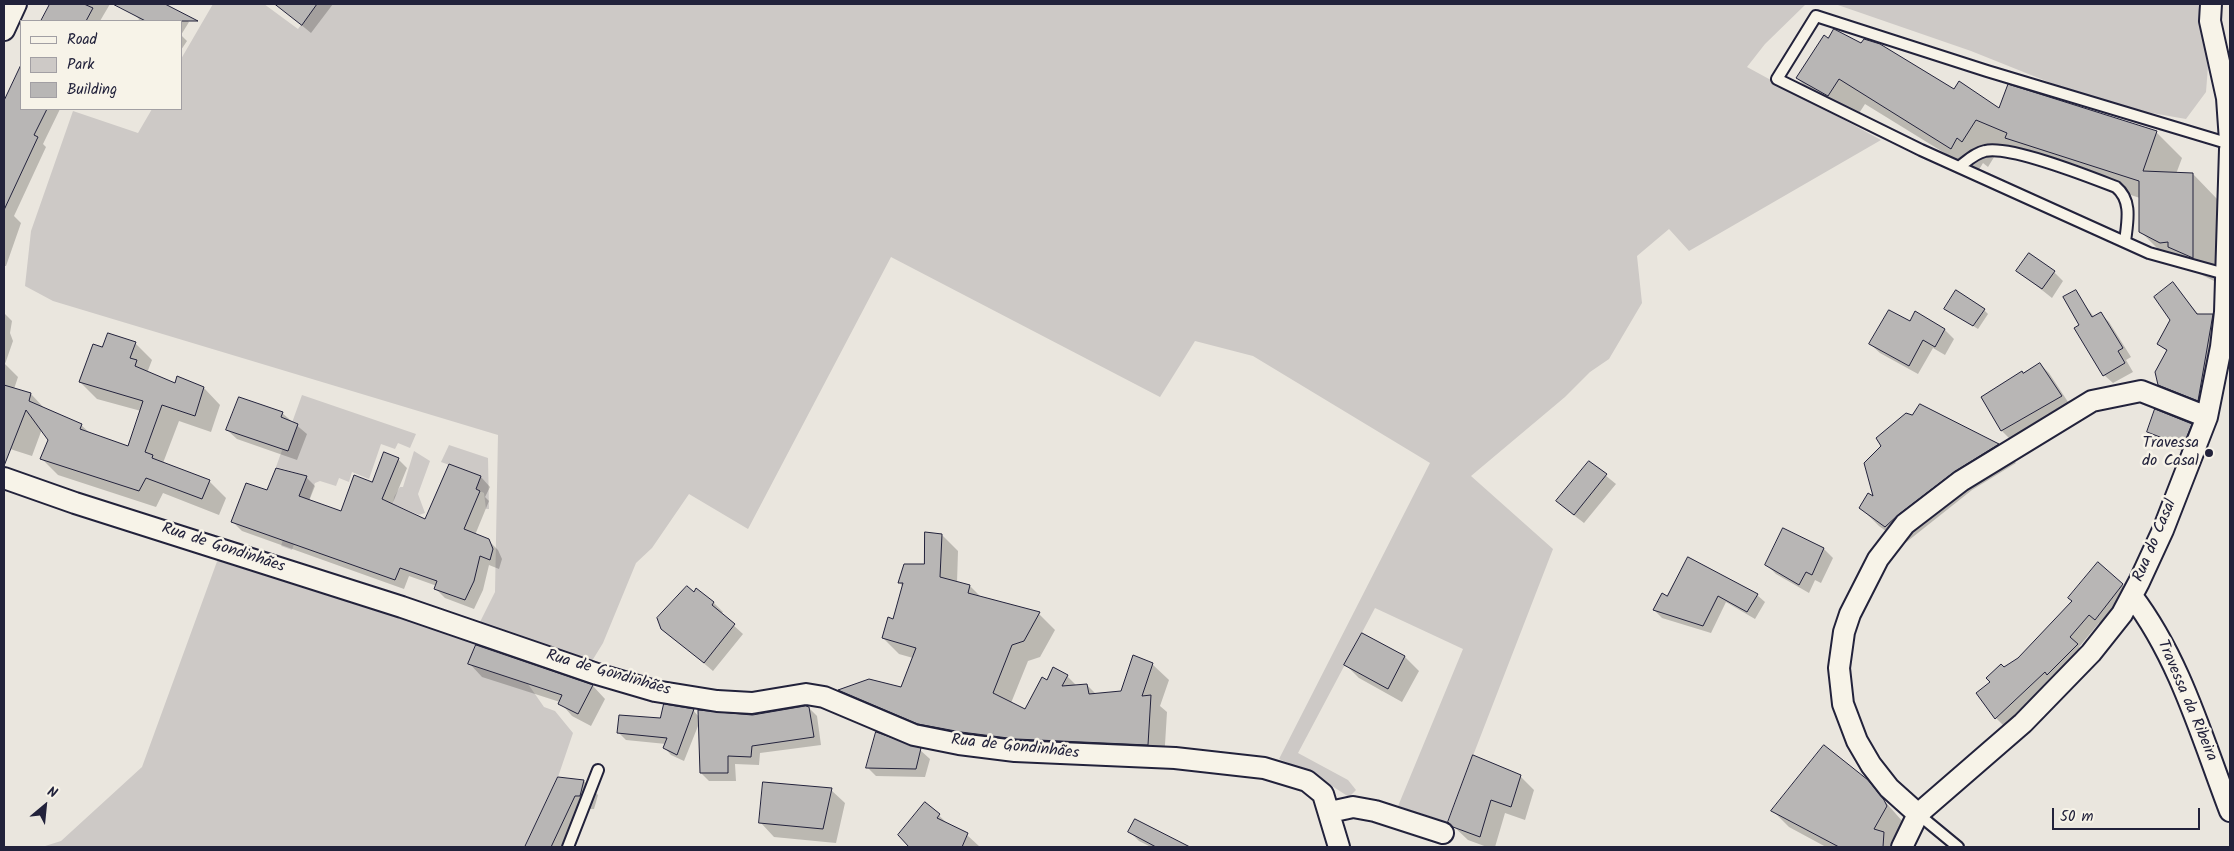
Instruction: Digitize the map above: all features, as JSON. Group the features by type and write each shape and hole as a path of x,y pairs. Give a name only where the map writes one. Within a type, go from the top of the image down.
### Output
{"street":[{"path":"4,30 16,4"},
{"path":"2211,4 2210,21 2227,98 2230,143"},
{"name":"Rua do Casal","path":"1902,847 1918,814 2023,723 2091,653 2122,614 2132,596 2163,530 2207,417 2221,347 2225,312 2230,149"},
{"path":"1918,814 1889,788 1871,765 1857,740 1843,704 1839,668 1844,632 1850,614 1878,559 1905,524 1961,481 2092,401 2141,391 2207,417"},
{"name":"Rua de Gondinhães","path":"4,478 75,503 258,560 588,671 655,691 717,701 752,702 806,694 824,697 914,735 959,744 1034,753 1175,758 1264,768 1307,781 1323,794 1339,847"},
{"name":"Travessa da Ribeira","path":"2132,596 2150,620 2173,664 2230,811"},
{"path":"1330,812 1354,807 1443,833"}],"lane":[{"path":"2225,274 2149,253 1959,167 1777,79 1816,16 1996,74 2230,143"},
{"path":"1959,167 1975,154 1997,149 2026,156 2116,187 2122,192 2128,209 2125,242"},
{"path":"568,847 598,770"},
{"path":"1918,814 1958,847"}],"green space":[{"path":"213,4 264,4 298,29 316,4 1806,4 1765,44 1747,67 1881,140 1689,251 1669,229 1637,256 1642,303 1609,359 1590,372 1565,397 1471,476 1553,549 1445,828 1396,811 1463,649 1375,608 1298,753 1348,780 1356,790 1349,797 1312,773 1279,759 1430,463 1253,356 1195,341 1160,397 891,257 748,529 689,494 652,548 636,563 603,643 592,661 479,624 495,592 498,435 53,301 25,286 31,231 73,111 138,133 151,110 182,110 182,57"},
{"path":"1835,4 2198,4 2208,66 2206,92 2186,119 2106,105 1971,51"},
{"path":"302,395 416,434 410,448 398,443 395,449 381,444 369,479 352,472 349,482 339,478 336,486 320,481 315,483 292,550 281,546 304,475 276,467"},
{"path":"449,445 488,458 489,509 486,509 484,493 476,489 481,476 441,462"},
{"path":"414,451 430,461 418,494 425,513 419,515 393,504 394,497 400,487 403,487"},
{"path":"219,556 476,644 469,664 528,684 544,707 555,711 573,733 558,777 525,847 42,847 61,841 142,767"}],"building":[{"path":"50,4 84,4 93,8 87,20 42,20"},
{"path":"113,4 165,4 198,21 182,20 144,20"},
{"path":"275,4 317,4 302,25"},
{"path":"1834,29 1861,43 1864,39 1880,44 1954,89 1959,81 1999,108 2008,84 2157,131 2143,171 2193,173 2193,258 2168,247 2168,242 2160,243 2139,232 2139,181 2005,138 2007,133 1976,120 1962,142 1957,138 1951,149 1839,79 1828,96 1796,78 1824,35 1828,38"},
{"path":"20,67 20,110 46,110 34,135 38,137 4,210 4,101"},
{"path":"2029,253 2055,271 2042,289 2016,271"},
{"path":"2173,282 2197,314 2213,314 2198,401 2158,385 2155,372 2167,350 2157,344 2170,320 2154,297"},
{"path":"1956,290 1985,309 1973,326 1944,309"},
{"path":"2076,290 2092,317 2101,312 2123,348 2118,351 2125,363 2103,376 2074,328 2079,325 2063,297"},
{"path":"1889,310 1910,321 1915,311 1945,329 1935,347 1923,340 1909,366 1869,344"},
{"path":"108,333 136,342 130,358 137,360 135,366 175,383 177,376 204,387 195,416 162,405 145,452 153,455 152,458 210,480 202,499 146,478 139,491 40,459 48,440 26,410 4,466 4,385 31,393 29,401 82,424 80,429 128,446 143,401 79,382 93,344 102,347"},
{"path":"2040,363 2062,396 2001,431 1981,397 2022,371 2023,373"},
{"path":"239,397 283,412 281,417 298,424 288,451 226,430"},
{"path":"1920,404 1999,444 1954,472 1885,527 1859,508 1868,493 1873,496 1864,463 1881,446 1876,438 1906,413 1912,415"},
{"path":"2155,409 2192,424 2183,446 2147,432"},
{"path":"384,452 399,458 382,499 425,519 449,464 481,476 476,489 480,491 464,529 489,539 493,549 490,560 480,556 474,581 465,600 434,589 437,581 400,568 395,580 231,522 246,483 267,490 276,468 307,476 299,496 341,511 354,475 372,482"},
{"path":"1589,461 1607,474 1574,515 1556,501"},
{"path":"1783,528 1824,548 1812,575 1806,572 1799,585 1765,565"},
{"path":"925,532 942,534 940,577 970,585 968,593 1040,612 1024,641 1012,645 993,693 1025,709 1042,677 1047,680 1053,667 1068,675 1062,686 1087,684 1089,694 1121,691 1133,655 1153,663 1142,696 1151,695 1148,745 1016,739 961,732 918,724 838,690 869,679 901,687 916,648 882,638 888,617 893,619 903,583 898,583 904,564 924,564"},
{"path":"1688,557 1758,594 1747,612 1718,596 1703,626 1653,610 1662,593 1667,596"},
{"path":"2098,562 2123,584 2095,620 2089,615 2070,637 2078,644 2047,675 2045,672 1995,719 1976,693 1990,682 1986,678 2001,664 2004,667 2018,658 2072,601 2068,598"},
{"path":"687,586 694,592 696,588 714,602 712,605 735,624 704,663 661,629 657,618"},
{"path":"1362,633 1405,656 1388,689 1344,665"},
{"path":"476,645 593,685 578,714 558,704 562,695 468,664"},
{"path":"664,704 694,709 677,755 663,748 667,738 617,733 619,715 660,718"},
{"path":"809,707 814,737 752,746 751,757 728,756 728,773 700,773 698,710 752,715"},
{"path":"876,732 921,748 916,769 866,768"},
{"path":"1824,745 1868,780 1884,800 1887,806 1874,829 1884,832 1883,847 1839,847 1771,811"},
{"path":"1473,755 1521,775 1511,807 1491,800 1480,837 1453,827 1448,822"},
{"path":"558,777 584,780 580,796 575,796 551,847 525,847"},
{"path":"763,782 832,788 823,829 759,823"},
{"path":"925,802 940,814 937,818 968,833 962,847 909,847 898,835"},
{"path":"1135,819 1190,847 1156,847 1128,832"}],"place":[{"name":"Travessa do Casal","path":"2209,453"}]}
